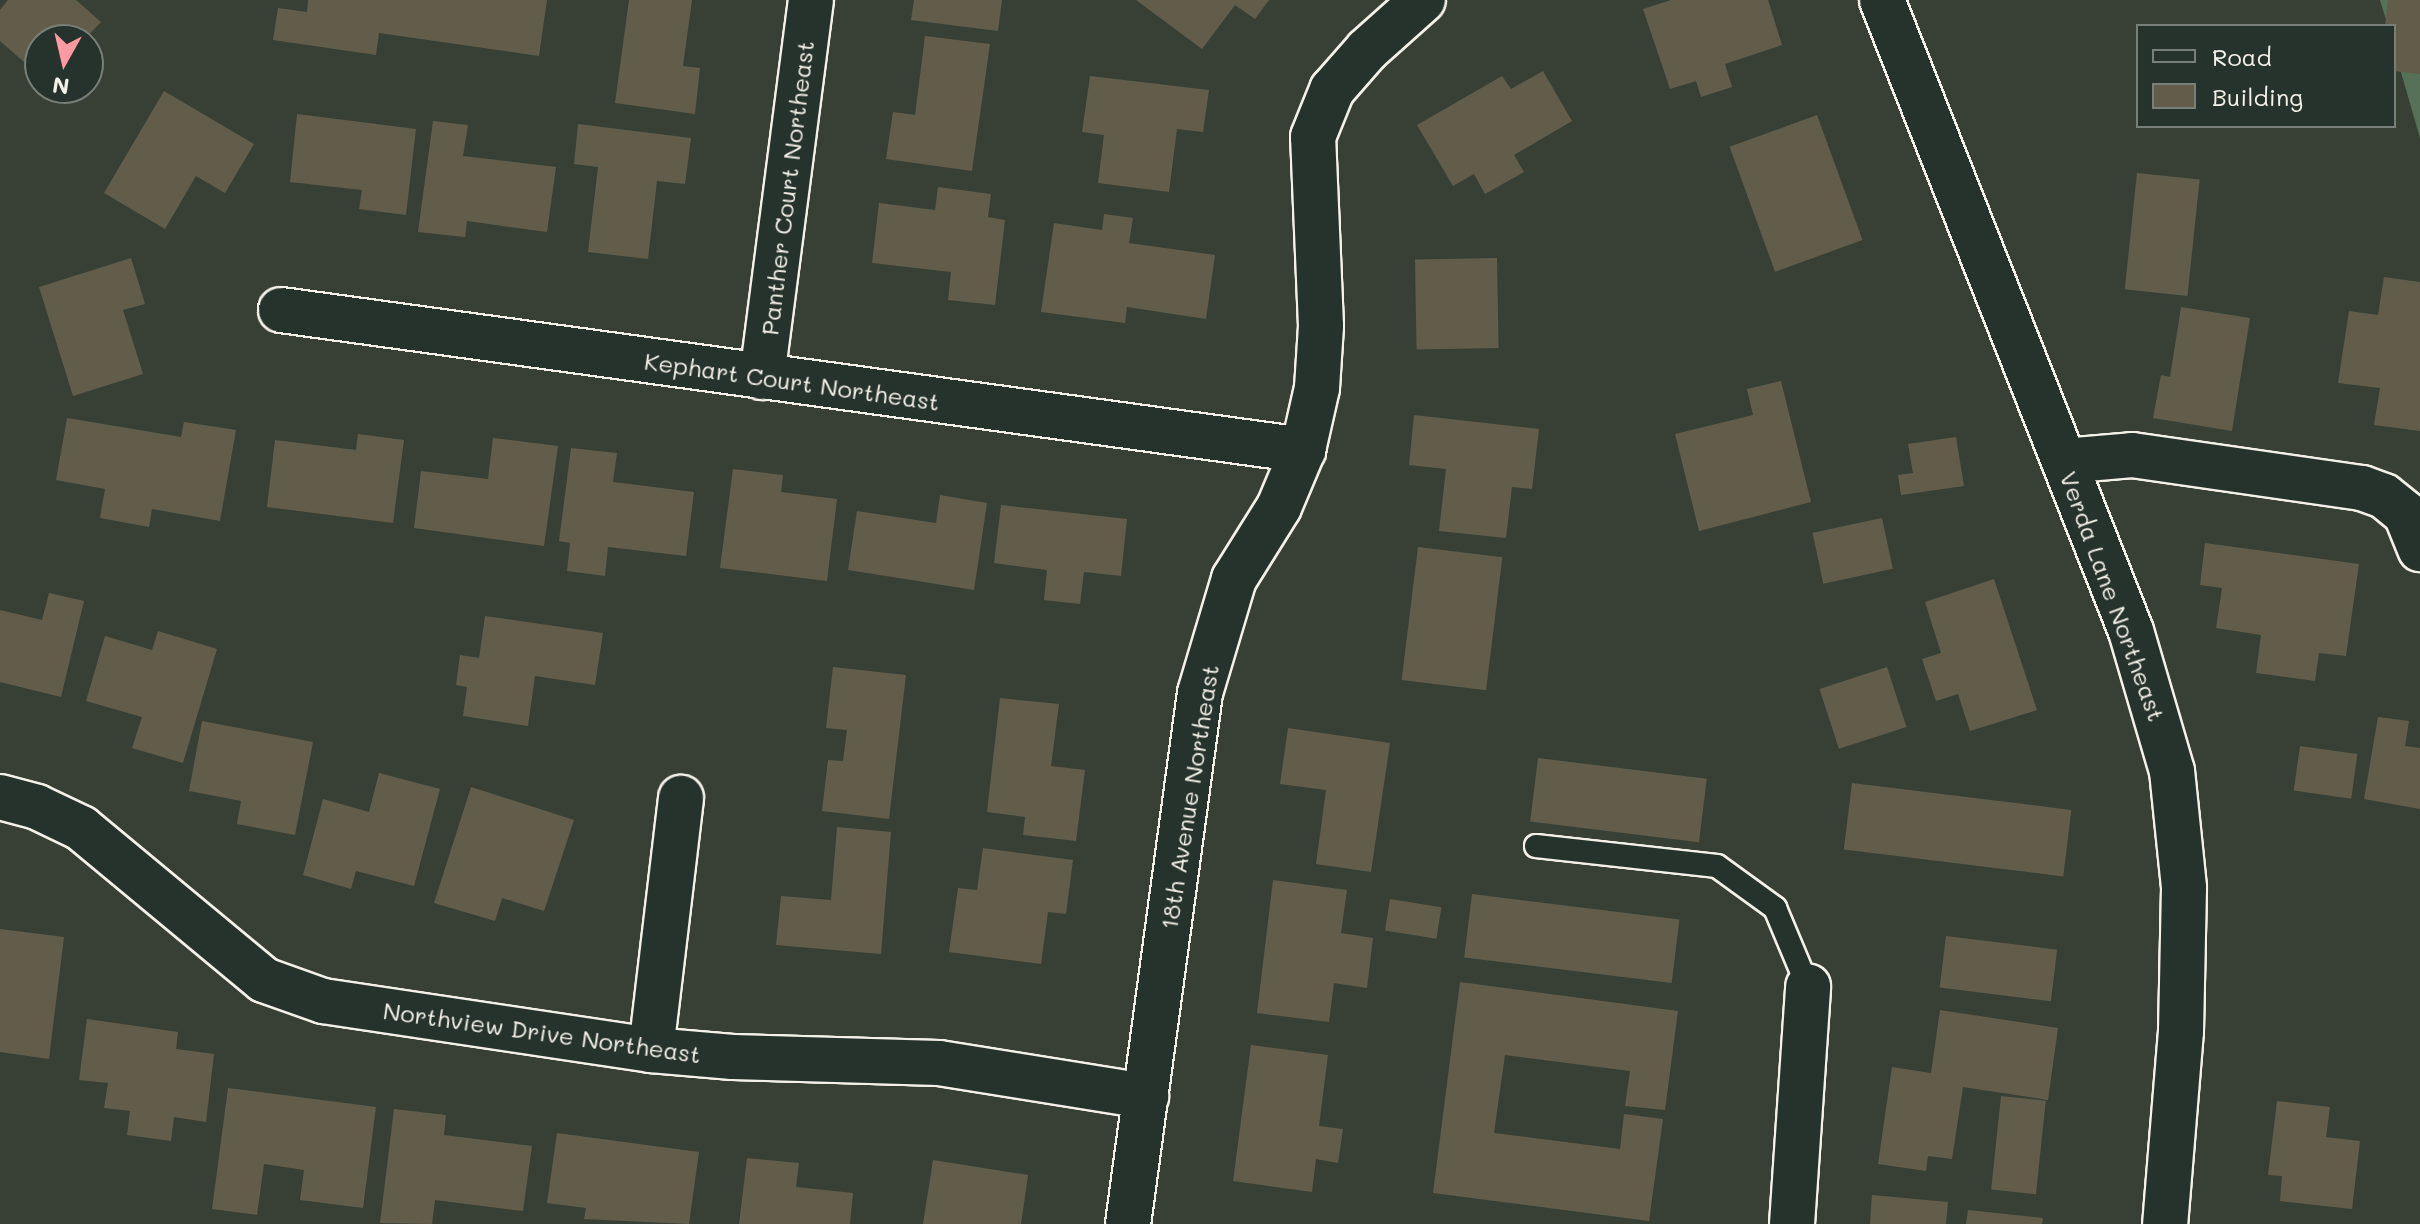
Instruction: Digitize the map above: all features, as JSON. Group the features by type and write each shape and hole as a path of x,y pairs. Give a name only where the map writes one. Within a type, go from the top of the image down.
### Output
{"street":[{"name":"Panther Court Northeast","path":"762,377 811,0"},
{"name":"18th Avenue Northeast","path":"1128,1224 1200,693 1234,579 1279,507 1303,450 1317,388 1321,326 1313,137 1332,90 1367,50 1423,0"},
{"name":"Verda Lane Northeast","path":"1882,0 2135,644 2172,771 2180,820 2184,888 2181,1031 2165,1224"},
{"name":"Kephart Court Northeast","path":"281,310 1303,450"},
{"path":"2064,461 2132,455 2362,488 2384,496 2406,514 2420,549"},
{"name":"Northview Drive Northeast","path":"0,797 37,807 81,828 264,980 323,1001 651,1050 733,1057 939,1063 1146,1096"},
{"path":"651,1050 681,798"},
{"path":"1792,1224 1808,987"}],"lane":[{"path":"1536,846 1717,866 1775,908 1808,987"}],"green space":[{"path":"2380,0 2420,0 2420,138 2396,55 2396,24 2387,24"}],"building":[{"path":"8,0 76,0 101,22 24,24 24,62 0,41 0,10"},
{"path":"308,0 547,0 539,56 379,33 376,55 273,40 278,8 307,12"},
{"path":"629,0 692,0 683,66 700,68 695,114 615,103"},
{"path":"914,0 1002,0 998,31 911,20"},
{"path":"1136,0 1269,0 1255,19 1235,5 1202,49"},
{"path":"1671,0 1768,0 1782,45 1725,64 1732,87 1701,97 1696,81 1670,89 1643,9"},
{"path":"2388,0 2420,0 2420,74 2396,71 2396,24 2385,24"},
{"path":"925,36 990,44 972,171 886,159 893,112 915,115"},
{"path":"1543,71 1572,121 1514,155 1524,172 1485,194 1474,174 1453,186 1417,125 1502,76 1511,89"},
{"path":"1090,76 1209,90 1203,132 1177,129 1169,192 1098,183 1104,135 1082,132"},
{"path":"164,91 254,144 225,193 196,176 165,229 104,193"},
{"path":"297,114 416,129 406,215 359,209 362,190 290,182"},
{"path":"1817,115 1862,240 1775,272 1730,147"},
{"path":"433,121 468,125 463,156 556,167 547,232 467,221 465,237 418,232"},
{"path":"578,124 691,138 685,184 657,181 648,259 588,252 598,167 574,164"},
{"path":"2137,173 2200,180 2187,296 2125,289"},
{"path":"938,187 991,194 988,217 1005,220 995,305 948,300 951,272 872,263 879,203 935,210"},
{"path":"1104,214 1133,218 1129,243 1215,255 1206,319 1127,307 1125,323 1041,312 1054,223 1102,230"},
{"path":"131,258 145,304 123,310 143,374 73,396 39,287"},
{"path":"1497,258 1499,348 1417,349 1415,259"},
{"path":"2384,277 2420,282 2420,431 2374,425 2380,388 2338,383 2349,311 2378,315"},
{"path":"2181,307 2250,318 2232,431 2153,418 2161,375 2170,377"},
{"path":"1781,381 1811,502 1699,531 1675,434 1753,415 1747,389"},
{"path":"1414,415 1539,429 1532,489 1512,487 1506,538 1439,531 1446,469 1409,465"},
{"path":"67,418 181,437 184,422 236,430 220,521 152,509 149,527 100,518 105,489 56,480"},
{"path":"358,434 404,440 393,523 267,507 275,440 356,450"},
{"path":"1956,437 1964,486 1901,495 1898,475 1913,473 1908,444"},
{"path":"493,438 558,446 544,546 414,528 421,471 488,479"},
{"path":"571,448 617,453 613,482 694,492 686,556 608,547 605,576 567,571 570,543 559,541"},
{"path":"733,469 783,475 781,492 837,499 827,581 720,568"},
{"path":"940,495 987,503 974,590 848,570 857,511 936,523"},
{"path":"1001,505 1127,519 1121,576 1084,572 1080,604 1044,600 1047,570 994,563"},
{"path":"1882,518 1893,569 1823,584 1813,533"},
{"path":"2205,543 2359,564 2346,656 2319,653 2315,681 2256,673 2261,635 2216,628 2222,588 2200,585"},
{"path":"1418,547 1502,557 1486,690 1402,680"},
{"path":"1994,579 2037,710 1970,731 1958,694 1936,701 1922,659 1941,653 1925,602"},
{"path":"49,593 84,601 61,697 0,682 0,610 42,620"},
{"path":"485,616 603,633 595,685 535,676 528,726 463,716 467,687 456,685 460,655 479,658"},
{"path":"158,631 217,649 183,763 132,748 142,717 86,701 105,636 152,650"},
{"path":"833,667 906,675 889,819 822,811 828,760 843,761 847,730 826,728"},
{"path":"1887,667 1906,727 1839,749 1819,689"},
{"path":"1000,698 1059,704 1051,766 1085,770 1076,841 1023,835 1025,817 987,812"},
{"path":"2378,717 2409,721 2405,746 2420,748 2420,809 2364,799"},
{"path":"202,721 313,742 295,835 237,824 241,801 189,791"},
{"path":"1288,728 1390,743 1371,872 1316,864 1326,790 1280,784"},
{"path":"2300,746 2357,754 2351,799 2294,791"},
{"path":"1538,758 1707,779 1699,842 1530,822"},
{"path":"379,773 440,789 414,886 356,871 351,889 303,875 323,799 369,812"},
{"path":"1852,783 2071,810 2063,876 1844,850"},
{"path":"471,787 574,820 544,911 502,898 495,921 434,903"},
{"path":"837,827 891,832 881,954 776,945 781,896 831,900"},
{"path":"983,848 1073,860 1066,914 1048,912 1041,964 949,952 958,888 977,890"},
{"path":"1273,880 1347,890 1341,933 1373,938 1367,988 1334,983 1329,1022 1257,1013"},
{"path":"1472,894 1679,919 1672,983 1464,958"},
{"path":"1390,899 1441,907 1436,939 1385,931"},
{"path":"0,929 64,937 49,1059 0,1052"},
{"path":"1946,936 2057,950 2051,1001 1940,988"},
{"path":"1460,982 1678,1011 1665,1110 1625,1106 1630,1071 1505,1055 1494,1133 1620,1149 1624,1114 1663,1119 1649,1221 1433,1193"},
{"path":"1940,1010 2058,1028 2048,1100 1963,1087 1952,1159 1928,1156 1926,1171 1878,1164 1892,1067 1931,1073"},
{"path":"87,1019 178,1032 176,1049 214,1054 206,1122 174,1117 171,1141 127,1135 130,1111 104,1108 108,1083 79,1080"},
{"path":"1251,1045 1328,1055 1319,1126 1343,1129 1338,1163 1316,1159 1312,1192 1233,1181"},
{"path":"228,1088 376,1107 363,1208 300,1200 304,1170 264,1164 257,1215 212,1209"},
{"path":"2001,1096 2046,1101 2036,1194 1991,1189"},
{"path":"2277,1101 2330,1107 2326,1137 2360,1141 2352,1209 2280,1201 2282,1176 2268,1175"},
{"path":"394,1109 446,1115 444,1135 532,1146 523,1211 435,1200 432,1224 380,1223"},
{"path":"557,1133 699,1152 689,1224 584,1219 586,1208 547,1203"},
{"path":"747,1158 799,1163 796,1187 853,1193 850,1224 739,1224"},
{"path":"933,1160 1028,1175 1021,1224 923,1224"},
{"path":"1872,1195 1948,1202 1946,1224 1870,1224"},
{"path":"1968,1210 2043,1218 2042,1224 1966,1224"}]}
